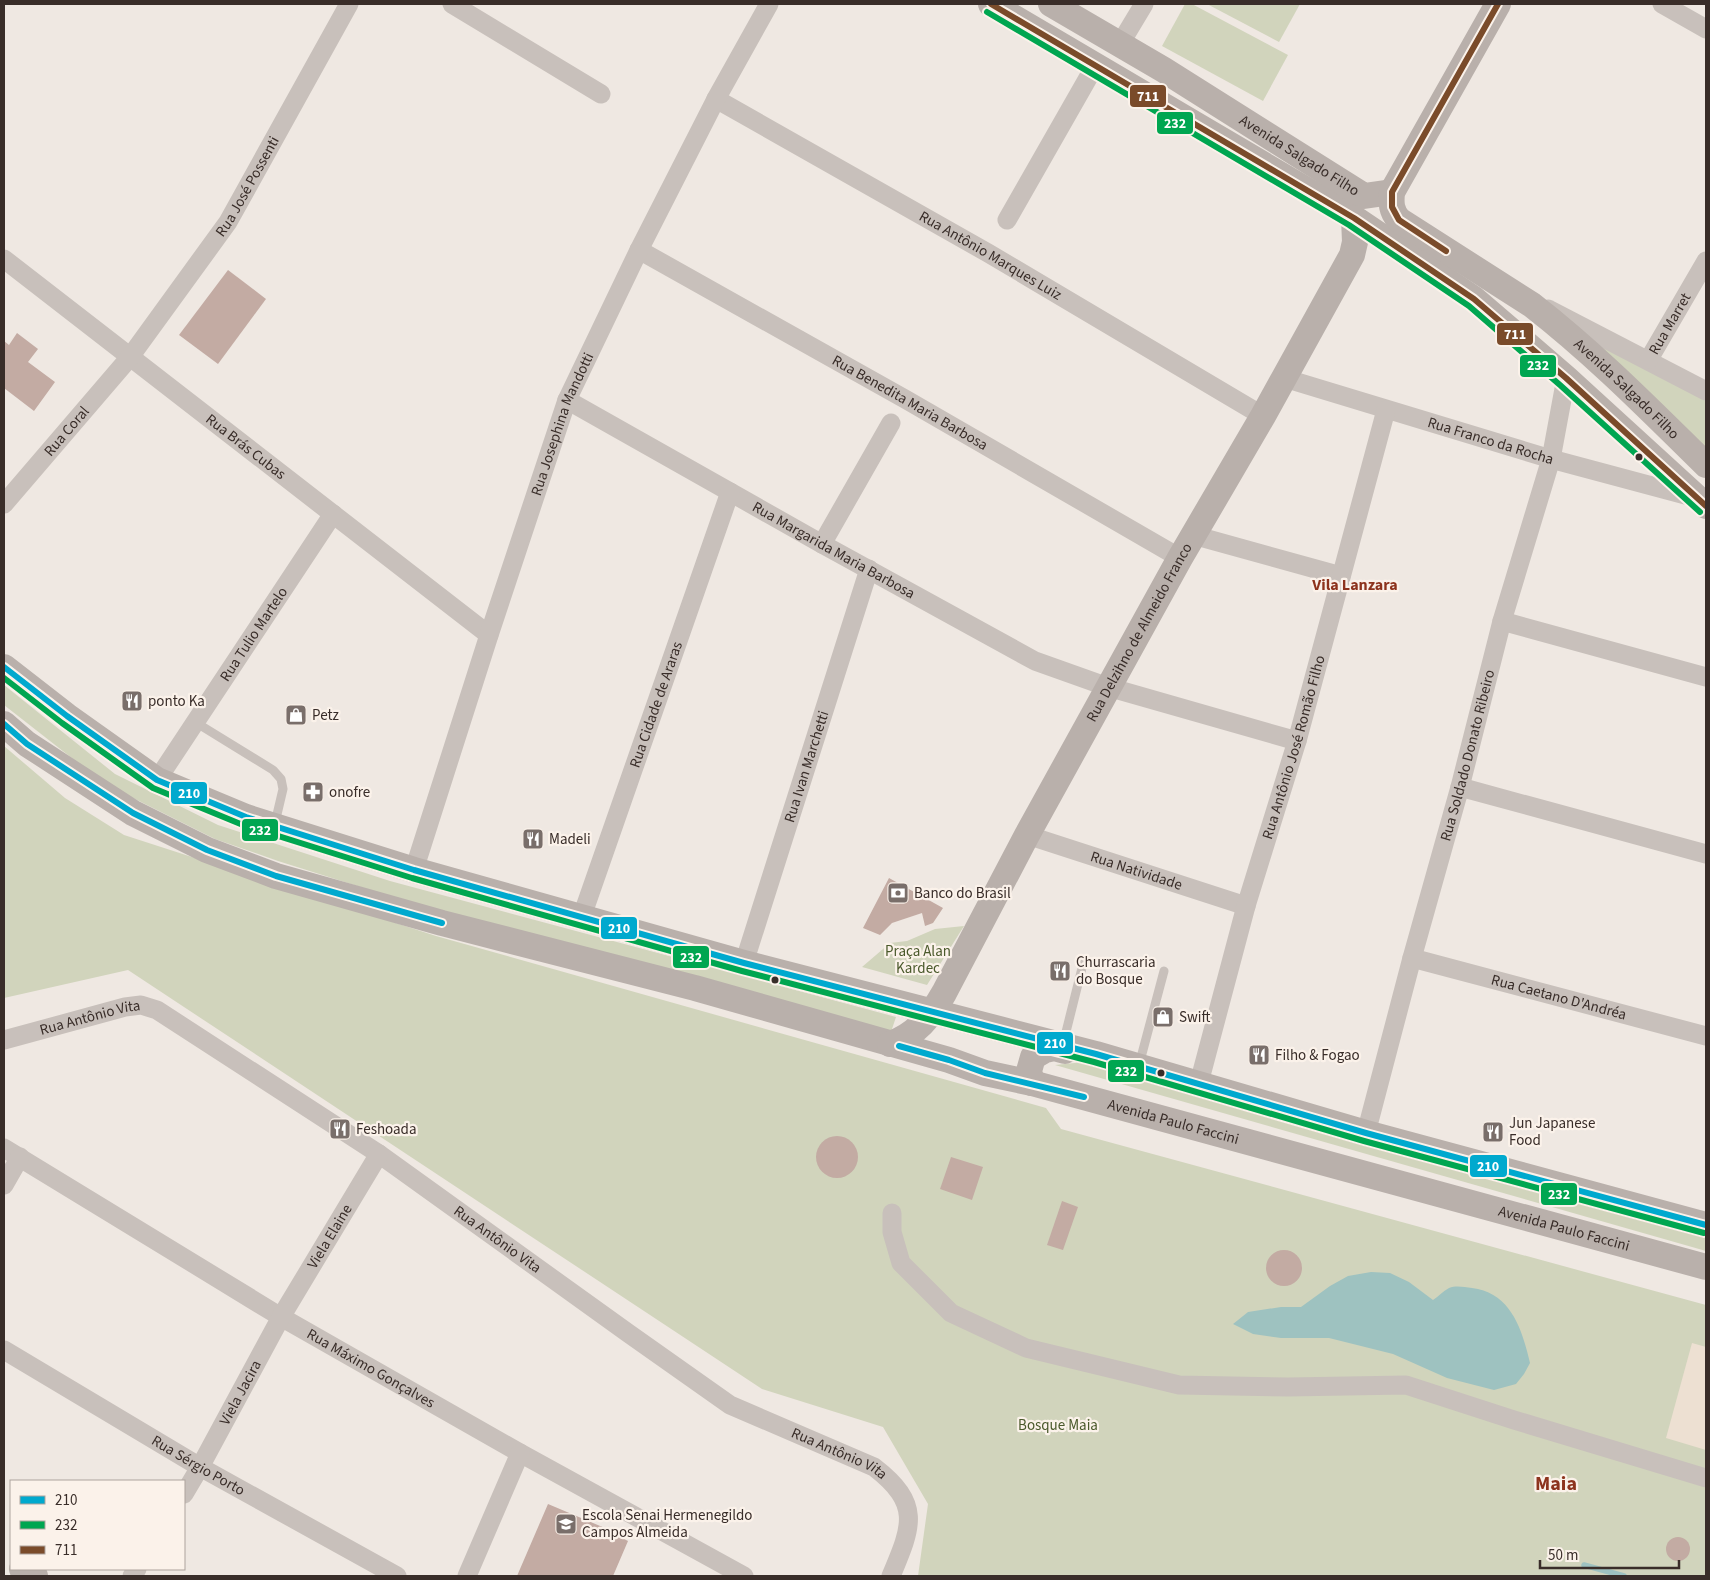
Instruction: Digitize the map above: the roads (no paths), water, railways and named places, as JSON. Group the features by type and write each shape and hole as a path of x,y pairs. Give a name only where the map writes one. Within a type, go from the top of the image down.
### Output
{"main road":[{"name":"Avenida Salgado Filho","path":"991,4 1096,64 1354,218 1474,299 1566,378 1702,502"},
{"path":"1392,192 1498,4"},
{"name":"Avenida Salgado Filho","path":"1064,7 1364,196 1392,192 1392,207 1399,220 1532,305 1585,347 1706,465"},
{"name":"Rua Delzihno de Almeido Franco","path":"890,1044 914,1032 933,1013 1027,834 1108,687 1180,558 1263,416 1352,254 1355,242 1354,218"},
{"path":"1352,254 1375,245 1392,243"},
{"path":"4,667 67,716 157,780 246,817 414,870 744,963 1096,1054 1366,1133 1706,1225"},
{"name":"Avenida Paulo Faccini","path":"4,724 27,744 133,813 207,850 276,876 442,923 695,988 949,1060 985,1073 1032,1084 1706,1267"},
{"path":"1032,1084 1029,1071 1034,1057 1045,1050 1054,1048 1085,1056 1096,1054"},
{"path":"24,1570 35,1576"}],"street":[{"name":"Rua José Possenti","path":"130,357 228,222 349,4"},
{"path":"452,4 601,94"},
{"name":"Rua Josephina Mandotti","path":"414,870 567,400 639,250 716,99 769,4"},
{"path":"1120,44 1144,4"},
{"path":"1662,4 1706,29"},
{"path":"1007,220 1096,64"},
{"name":"Rua Antônio Marques Luiz","path":"716,99 988,253 1263,416"},
{"name":"Rua Benedita Maria Barbosa","path":"639,250 905,399 1180,558"},
{"name":"Rua Brás Cubas","path":"4,259 489,635"},
{"name":"Rua Marret","path":"1649,360 1706,261"},
{"path":"1494,281 1706,390"},
{"name":"Rua Coral","path":"4,504 130,357"},
{"name":"Rua Franco da Rocha","path":"1284,378 1551,459 1702,502"},
{"name":"Rua Soldado Donato Ribeiro","path":"1366,1133 1460,787 1502,621 1551,459 1566,378"},
{"name":"Rua Margarida Maria Barbosa","path":"567,400 977,631 1035,661 1108,687 1297,741"},
{"name":"Rua Antônio José Romão Filho","path":"1199,1083 1246,906 1297,741 1386,410"},
{"path":"822,544 891,422"},
{"name":"Rua Cidade de Araras","path":"582,916 730,492"},
{"name":"Rua Tulio Martelo","path":"157,780 333,514"},
{"path":"1193,536 1341,576"},
{"name":"Rua Ivan Marchetti","path":"744,963 869,569"},
{"path":"1502,621 1706,677"},
{"path":"1460,787 1706,854"},
{"name":"Rua Natividade","path":"1027,834 1246,906"},
{"name":"Rua Caetano D'Andréa","path":"1412,958 1706,1036"},
{"name":"Rua Antônio Vita","path":"4,1040 125,1007 141,1005 157,1010 379,1154 730,1405 874,1467 883,1474 907,1503 909,1514 906,1542 891,1576"},
{"path":"4,1185 12,1152"},
{"name":"Rua Máximo Gonçalves","path":"12,1152 281,1317 520,1453 744,1576"},
{"name":"Viela Elaine","path":"281,1317 379,1154"},
{"path":"892,1213 892,1232 901,1263 951,1312 1026,1348 1179,1386 1406,1385 1706,1478"},
{"name":"Viela Jacira","path":"185,1492 281,1317"},
{"name":"Rua Sérgio Porto","path":"4,1350 200,1467 397,1576"},
{"path":"467,1576 520,1453"}],"lane":[{"path":"195,722 273,770 281,779 283,789 275,826"},
{"path":"1062,1045 1082,964"},
{"path":"1138,1066 1164,971"}],"water":[{"path":"1371,1272 1390,1273 1409,1282 1433,1300 1449,1288 1457,1286 1485,1291 1496,1297 1513,1315 1523,1338 1530,1363 1524,1374 1516,1384 1494,1390 1447,1378 1393,1354 1329,1338 1281,1338 1253,1334 1233,1324 1248,1312 1281,1307 1301,1307 1330,1286 1348,1276"}],"waterway":[{"path":"1584,1565 1624,1576"}],"place":[{"name":"ponto Ka","path":"132,701"},
{"name":"Petz","path":"296,715"},
{"name":"onofre","path":"313,792"},
{"name":"Madeli","path":"533,839"},
{"name":"Banco do Brasil","path":"898,893"},
{"name":"Churrascaria do Bosque","path":"1060,971"},
{"name":"Swift","path":"1163,1017"},
{"name":"Filho & Fogao","path":"1259,1055"},
{"name":"Feshoada","path":"340,1129"},
{"name":"Jun Japanese Food","path":"1493,1132"},
{"name":"Escola Senai Hermenegildo Campos Almeida","path":"566,1524"}],"district":[{"name":"Vila Lanzara","path":"1355,585"},
{"name":"Maia","path":"1556,1484"}],"park label":[{"name":"Praça Alan Kardec","path":"918,960"},
{"name":"Bosque Maia","path":"1058,1425"}]}
